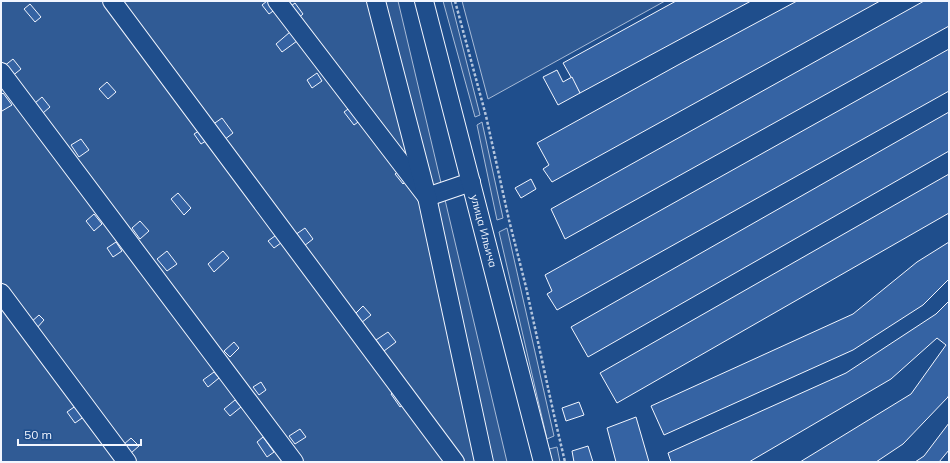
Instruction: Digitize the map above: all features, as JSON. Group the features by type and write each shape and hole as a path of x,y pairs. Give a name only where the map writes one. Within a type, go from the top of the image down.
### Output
{"street":[{"path":"112,1 455,462"},
{"path":"277,1 427,196"},
{"path":"376,1 427,196 484,462"},
{"name":"улица Ильича","path":"424,1 544,462"},
{"path":"1,72 294,462"},
{"path":"427,196 471,182"},
{"path":"1,293 127,462"}],"path":[{"path":"455,1 486,116 565,462"}],"shaded area":[{"path":"1,1 398,1 507,462 1,462"},
{"path":"443,1 451,1 480,115 475,117"},
{"path":"462,1 665,1 488,99"},
{"path":"482,122 503,218 497,220 477,125"},
{"path":"507,228 554,436 547,439 499,232"},
{"path":"557,447 560,462 552,462 549,449"}],"building":[{"path":"269,1 276,9 269,14 262,5"},
{"path":"676,1 751,1 580,93 563,63"},
{"path":"797,1 880,1 552,182 543,169 549,165 537,143"},
{"path":"924,1 949,1 949,26 565,239 551,209"},
{"path":"295,3 303,14 296,20 287,9"},
{"path":"30,4 41,17 35,22 24,9"},
{"path":"290,32 297,41 282,52 276,44"},
{"path":"949,49 949,91 557,310 547,294 552,291 545,275"},
{"path":"13,59 21,69 11,77 3,67"},
{"path":"557,70 563,82 572,77 580,93 558,105 543,77"},
{"path":"317,73 322,81 312,88 307,80"},
{"path":"107,82 116,92 108,99 99,89"},
{"path":"3,93 12,105 2,111 1,95"},
{"path":"42,97 50,107 43,113 35,103"},
{"path":"351,107 361,120 354,125 344,112"},
{"path":"949,112 949,151 588,357 571,327"},
{"path":"222,118 233,133 224,140 212,125"},
{"path":"202,129 209,139 201,144 194,134"},
{"path":"81,139 89,150 79,157 71,145"},
{"path":"400,170 408,179 403,184 395,174"},
{"path":"949,174 949,213 617,403 600,373"},
{"path":"531,179 536,189 521,198 515,188"},
{"path":"178,193 191,208 184,215 171,199"},
{"path":"94,214 102,224 94,231 86,221"},
{"path":"140,221 149,231 140,239 132,228"},
{"path":"305,228 313,239 304,246 295,235"},
{"path":"279,233 285,240 274,248 268,241"},
{"path":"116,242 122,251 113,257 107,248"},
{"path":"949,242 949,279 923,305 853,350 664,435 651,406 853,314 917,262"},
{"path":"167,251 177,264 167,271 157,259"},
{"path":"223,251 229,258 214,272 208,264"},
{"path":"949,301 948,397 903,444 876,462 800,462 911,394 946,345 937,338 891,379 749,462 671,462 668,453 846,373 936,314"},
{"path":"363,306 371,315 361,323 354,315"},
{"path":"39,315 44,320 36,329 30,323"},
{"path":"388,332 396,342 384,351 376,340"},
{"path":"234,342 239,348 230,357 224,351"},
{"path":"214,372 219,378 208,387 203,380"},
{"path":"261,382 266,390 259,395 253,387"},
{"path":"397,389 407,402 400,407 391,394"},
{"path":"235,400 241,407 230,416 224,409"},
{"path":"579,402 584,415 566,421 562,408"},
{"path":"77,405 85,416 75,423 67,412"},
{"path":"636,417 649,462 616,462 607,428"},
{"path":"949,423 949,450 939,462 915,462 924,456"},
{"path":"300,429 306,437 295,444 289,436"},
{"path":"263,437 274,452 267,457 257,442"},
{"path":"131,438 139,446 131,453 123,445"},
{"path":"588,446 593,462 574,462 572,451"}]}
